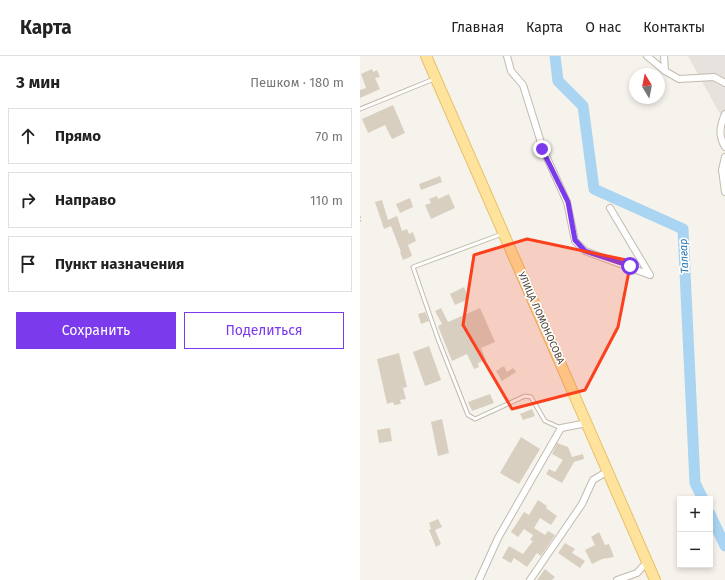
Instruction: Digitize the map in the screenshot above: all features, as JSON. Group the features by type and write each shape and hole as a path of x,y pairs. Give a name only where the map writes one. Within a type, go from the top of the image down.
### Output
{"main road":[{"name":"УЛИЦА ЛОМОНОСОВА","path":"426,56 608,471 646,563 655,580"}],"street":[{"path":"507,56 511,71 523,85 542,149 568,202 575,240 585,251 650,275 610,208"},
{"path":"647,56 661,68"},
{"path":"664,56 665,68"},
{"path":"665,71 679,79 714,77 725,83"},
{"path":"725,114 720,125 720,139 725,147"},
{"path":"725,157 722,170 725,192"},
{"path":"479,580 498,538 561,428 587,423"},
{"path":"530,580 582,504 593,480 608,471"},
{"path":"617,580 637,573 646,563"}],"lane":[{"path":"360,109 436,78"},
{"path":"504,233 413,267 438,339 468,415 475,418 525,396 532,397 545,421 561,428"}],"path":[{"path":"360,216 362,220 360,222"}],"highlighted area":[{"path":"527,239 631,261 618,327 585,390 512,409 463,325 474,255"}],"shaded area":[{"path":"688,56 725,56 725,123"}],"building":[{"path":"372,69 373,72 377,70 380,77 375,78 380,89 360,98 360,90 366,88 361,74"},
{"path":"393,105 405,133 392,139 385,125 368,133 362,119"},
{"path":"440,176 442,182 421,190 419,184"},
{"path":"449,194 455,208 431,219 425,205 431,203 429,199 437,196 438,199"},
{"path":"410,198 413,207 400,213 396,204"},
{"path":"382,200 388,220 397,216 402,231 407,229 409,234 413,232 416,241 408,245 412,256 403,260 391,226 384,229 375,202"},
{"path":"464,287 469,299 455,305 450,294"},
{"path":"441,308 448,322 480,308 495,342 481,348 486,360 478,363 479,367 474,369 467,354 452,361 438,326 442,324 435,311"},
{"path":"425,312 429,321 421,324 418,314"},
{"path":"429,346 441,380 425,386 413,352"},
{"path":"399,353 407,387 403,388 406,399 400,400 401,404 394,405 393,402 387,404 377,359"},
{"path":"504,366 507,372 513,368 516,372 502,381 496,371"},
{"path":"490,394 494,403 472,411 468,402"},
{"path":"532,409 535,416 523,420 520,414"},
{"path":"442,419 449,453 438,456 431,422"},
{"path":"390,428 392,441 379,443 377,430"},
{"path":"521,437 540,449 519,484 500,473"},
{"path":"557,443 568,447 572,457 583,454 584,459 574,462 562,483 546,474 549,469 555,472 563,460 552,454"},
{"path":"538,500 547,506 546,508 557,516 551,525 540,518 534,528 545,535 548,531 555,535 541,556 537,553 527,567 514,558 511,563 502,558 509,546 523,554 533,541 530,540 533,535 524,529 518,537 511,532 524,512 529,515"},
{"path":"438,519 442,527 435,530 441,544 436,547 429,530 431,529 429,523"},
{"path":"599,532 605,545 609,544 614,557 602,559 592,564 585,550 595,545 591,537"},
{"path":"565,543 575,549 572,553 585,561 580,568 558,553"},
{"path":"545,569 555,577 552,580 537,580"}],"waterway":[{"name":"Талғар","path":"555,56 558,81 583,106 594,189 683,229 695,483 702,496"},
{"name":"Талғар","path":"713,520 725,546"}],"route":[{"path":"542,149 568,202 575,240 585,251 630,266"}]}
